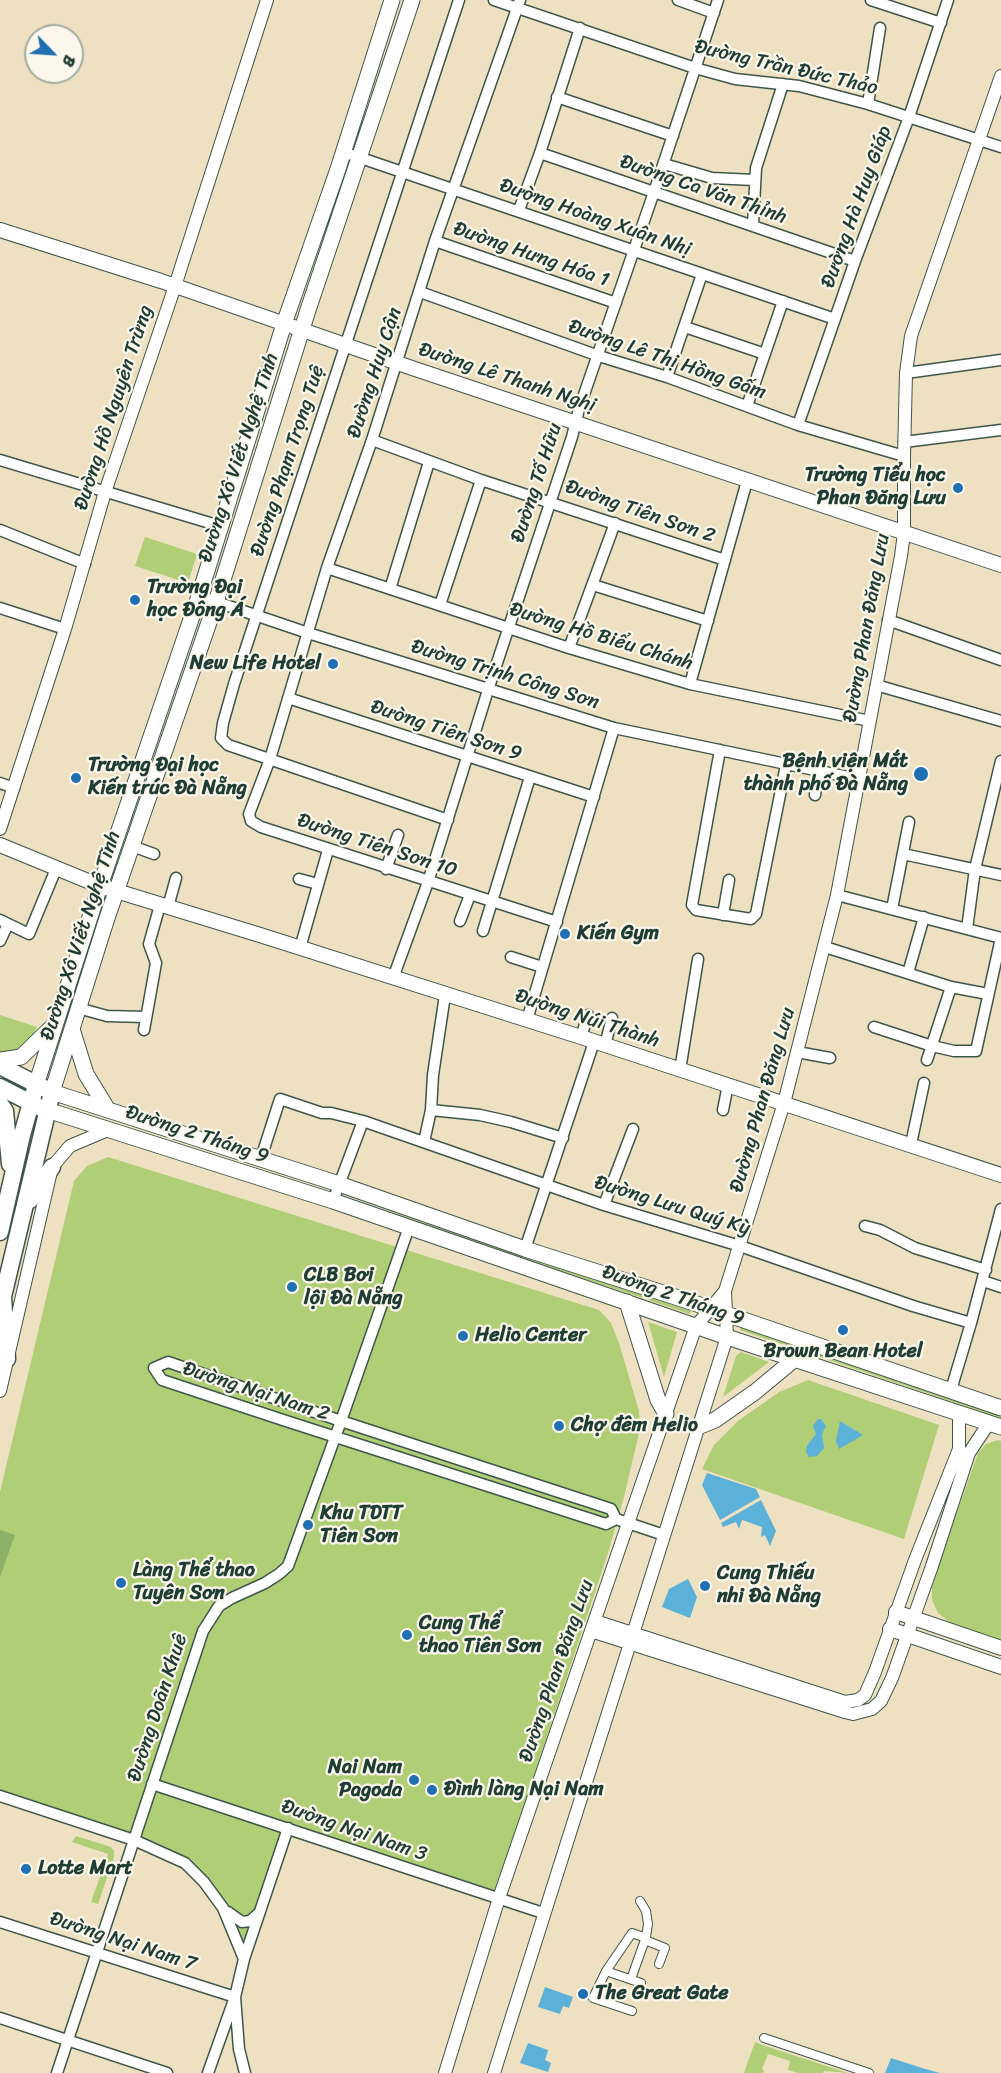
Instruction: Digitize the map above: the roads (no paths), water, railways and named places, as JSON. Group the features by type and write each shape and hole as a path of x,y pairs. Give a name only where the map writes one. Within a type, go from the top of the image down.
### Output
{"highway":[{"path":"0,1066 52,1092"},
{"name":"Đường Xô Viết Nghệ Tĩnh","path":"0,1232 6,1184 36,1085"},
{"path":"0,1087 47,1110"},
{"name":"Đường Xô Viết Nghệ Tĩnh","path":"7,1359 2,1302 52,1092"},
{"path":"0,1104 5,1111 6,1184"},
{"path":"23,1210 52,1167"}],"main road":[{"name":"Đường Xô Viết Nghệ Tĩnh","path":"36,1085 100,886 199,596 284,324 344,152 392,0"},
{"name":"Đường Xô Viết Nghệ Tĩnh","path":"52,1092 132,846 216,602 302,330 412,0"},
{"name":"Đường Lê Thanh Nghị","path":"0,230 175,286 1001,565"},
{"name":"Đường Núi Thành","path":"0,845 117,892 528,1020 1001,1175"},
{"path":"0,1060 21,1057 55,1024"},
{"path":"72,1029 86,1074 108,1110"},
{"name":"Đường 2 Tháng 9","path":"52,1092 261,1158 1001,1408"},
{"name":"Đường 2 Tháng 9","path":"47,1110 333,1201 727,1337 995,1425"},
{"path":"627,1302 658,1400 666,1414"},
{"path":"698,1427 715,1420 796,1358"},
{"path":"896,1612 1001,1648"},
{"path":"890,1629 1001,1668"}],"street":[{"name":"Đường Hồ Nguyên Trừng","path":"0,829 65,629 105,492 175,286 267,0"},
{"name":"Đường Phạm Trọng Tuệ","path":"448,820 228,745 221,738 234,684 256,615 459,0"},
{"name":"Đường Trần Đức Thảo","path":"494,0 518,4 580,28 735,80 799,86 868,104 1001,147"},
{"path":"678,0 714,13"},
{"name":"Đường Tố Hữu","path":"393,978 428,882 508,628 718,0"},
{"path":"870,0 941,23"},
{"name":"Đường Hà Huy Giáp","path":"798,425 855,261 909,117 948,0"},
{"name":"Đường Huy Cận","path":"270,759 327,568 372,440 435,241 518,4"},
{"path":"519,210 580,28"},
{"path":"868,104 880,28"},
{"name":"Đường Phan Đăng Lưu","path":"445,2073 499,1898 696,1326 725,1291 784,1103 837,895 904,533 906,373 911,336 1001,76"},
{"path":"753,225 754,180 761,147 783,84"},
{"path":"557,98 673,136"},
{"name":"Đường Hoàng Xuân Nhị","path":"344,152 835,319"},
{"name":"Đường Ca Văn Thỉnh","path":"540,153 855,261"},
{"path":"664,164 712,178 754,180"},
{"name":"Đường Hưng Hóa 1","path":"435,241 616,303"},
{"path":"667,377 702,274"},
{"name":"Đường Lê Thị Hồng Gấm","path":"420,292 798,425 904,456"},
{"path":"747,406 783,301"},
{"path":"685,327 765,354"},
{"path":"906,373 1001,360"},
{"path":"904,442 1001,429"},
{"name":"Đường Tiên Sơn 2","path":"372,440 481,480 725,560"},
{"path":"0,460 220,526"},
{"path":"390,589 429,462"},
{"path":"440,605 481,480"},
{"path":"690,684 747,481"},
{"path":"569,648 615,523"},
{"path":"0,530 85,564"},
{"name":"Đường Hồ Biểu Chánh","path":"327,568 569,648 690,684 870,721"},
{"path":"592,585 708,621"},
{"name":"Đường Trịnh Công Sơn","path":"199,596 308,633 614,728 528,1020"},
{"path":"0,608 65,629"},
{"path":"888,620 1001,660"},
{"path":"876,685 1001,721"},
{"name":"Đường Tiên Sơn 9","path":"288,698 594,797"},
{"path":"614,728 858,779"},
{"path":"720,750 692,904 696,910 751,919 756,914 786,765"},
{"name":"Đường Tiên Sơn 10","path":"270,759 249,814 251,821 261,827 557,922"},
{"path":"967,928 975,870 1001,760"},
{"path":"815,795 818,772"},
{"path":"483,931 530,777"},
{"path":"0,783 14,788"},
{"path":"892,909 909,822"},
{"path":"386,868 398,835"},
{"path":"132,846 154,854"},
{"path":"300,948 328,849"},
{"path":"903,854 1001,875"},
{"path":"0,940 4,922 30,934 56,869"},
{"path":"144,1030 156,963 149,944 176,878"},
{"path":"299,879 318,884"},
{"path":"723,915 729,880"},
{"path":"460,921 470,895"},
{"path":"837,895 1001,938 976,1051 954,1051 932,1046 874,1027"},
{"path":"908,974 924,917"},
{"path":"825,947 951,987 988,994"},
{"path":"511,957 542,967"},
{"path":"680,1070 698,959"},
{"path":"927,1060 951,987"},
{"path":"424,1142 431,1110 446,995"},
{"path":"78,1008 107,1016 146,1017"},
{"path":"588,1015 593,1041"},
{"path":"525,1249 593,1041 612,1018"},
{"path":"797,1052 830,1058"},
{"path":"911,1144 924,1083"},
{"path":"723,1110 728,1085"},
{"name":"Đường Lưu Quý Kỳ","path":"280,1099 322,1113 332,1113 363,1121 604,1205 740,1246 913,1306 971,1323"},
{"name":"Đường 2 Tháng 9","path":"261,1158 280,1099"},
{"path":"431,1110 480,1114 563,1138"},
{"path":"333,1201 363,1121"},
{"path":"0,1391 52,1167 70,1146 110,1129"},
{"path":"604,1205 633,1129"},
{"path":"951,1390 1001,1209"},
{"name":"Đường Doãn Khuê","path":"57,2073 203,1631 219,1606 279,1575 288,1566 336,1437 409,1227"},
{"path":"865,1227 880,1230 915,1248 984,1276 1001,1287"},
{"name":"Đường Phan Đăng Lưu","path":"494,2073 727,1337 725,1291"},
{"name":"Đường Nại Nam 2","path":"616,1519 611,1509 168,1362 154,1368 162,1380 336,1437 606,1524 616,1519 664,1535"},
{"path":"631,1639 845,1702 858,1700 865,1695 959,1449 958,1412"},
{"path":"593,1626 853,1714 872,1709 881,1701 907,1635 969,1453 995,1425"},
{"name":"Đường Nại Nam 3","path":"152,1784 543,1913"},
{"path":"0,1796 134,1840 185,1863 236,1920 250,1921 261,1912"},
{"path":"208,2073 235,1997 244,1959 288,1828"},
{"path":"631,1979 645,1939 648,1917 640,1901"},
{"path":"223,1908 244,1959"},
{"name":"Đường Nại Nam 7","path":"0,1922 235,1997"},
{"path":"632,2011 593,1998 606,1971 632,1933 665,1948 659,1964"},
{"path":"606,1971 642,1983"},
{"path":"235,1997 239,2049 245,2073"},
{"path":"0,2018 167,2073"},
{"path":"764,2038 869,2073"},
{"path":"215,2054 228,2046 239,2049"}],"water":[{"path":"818,1419 821,1419 826,1426 822,1434 824,1448 817,1456 809,1457 806,1452 807,1446 816,1434 813,1426"},
{"path":"840,1421 863,1435 839,1449 836,1441"},
{"path":"707,1473 756,1489 760,1497 720,1520 702,1485"},
{"path":"761,1500 776,1531 770,1546 765,1535 761,1537 762,1527 742,1520 739,1529 736,1522 723,1527 721,1523"},
{"path":"688,1579 697,1597 690,1618 662,1607 669,1589"},
{"path":"545,1987 573,1997 569,2008 563,2006 560,2014 538,2007"},
{"path":"528,2043 548,2050 545,2060 551,2063 548,2072 520,2063"},
{"path":"891,2058 922,2068 940,2073 885,2073"}],"place":[{"name":"Trường Tiểu học Phan Đăng Lưu","path":"958,488"},
{"name":"Trường Đại học Đông Á","path":"135,600"},
{"name":"New Life Hotel","path":"333,664"},
{"name":"Bệnh viện Mắt thành phố Đà Nẵng","path":"921,774"},
{"name":"Trường Đại học Kiến trúc Đà Nẵng","path":"76,778"},
{"name":"Kiến Gym","path":"565,934"},
{"name":"CLB Bơi lội Đà Nẵng","path":"292,1287"},
{"name":"Brown Bean Hotel","path":"843,1330"},
{"name":"Helio Center","path":"463,1336"},
{"name":"Chợ đêm Helio","path":"559,1426"},
{"name":"Khu TDTT Tiên Sơn","path":"308,1525"},
{"name":"Làng Thể thao Tuyên Sơn","path":"121,1583"},
{"name":"Cung Thiếu nhi Đà Nẵng","path":"705,1586"},
{"name":"Cung Thể thao Tiên Sơn","path":"407,1635"},
{"name":"Nai Nam Pagoda","path":"414,1780"},
{"name":"Đình làng Nại Nam","path":"432,1790"},
{"name":"Lotte Mart","path":"26,1869"},
{"name":"The Great Gate","path":"583,1994"}]}
